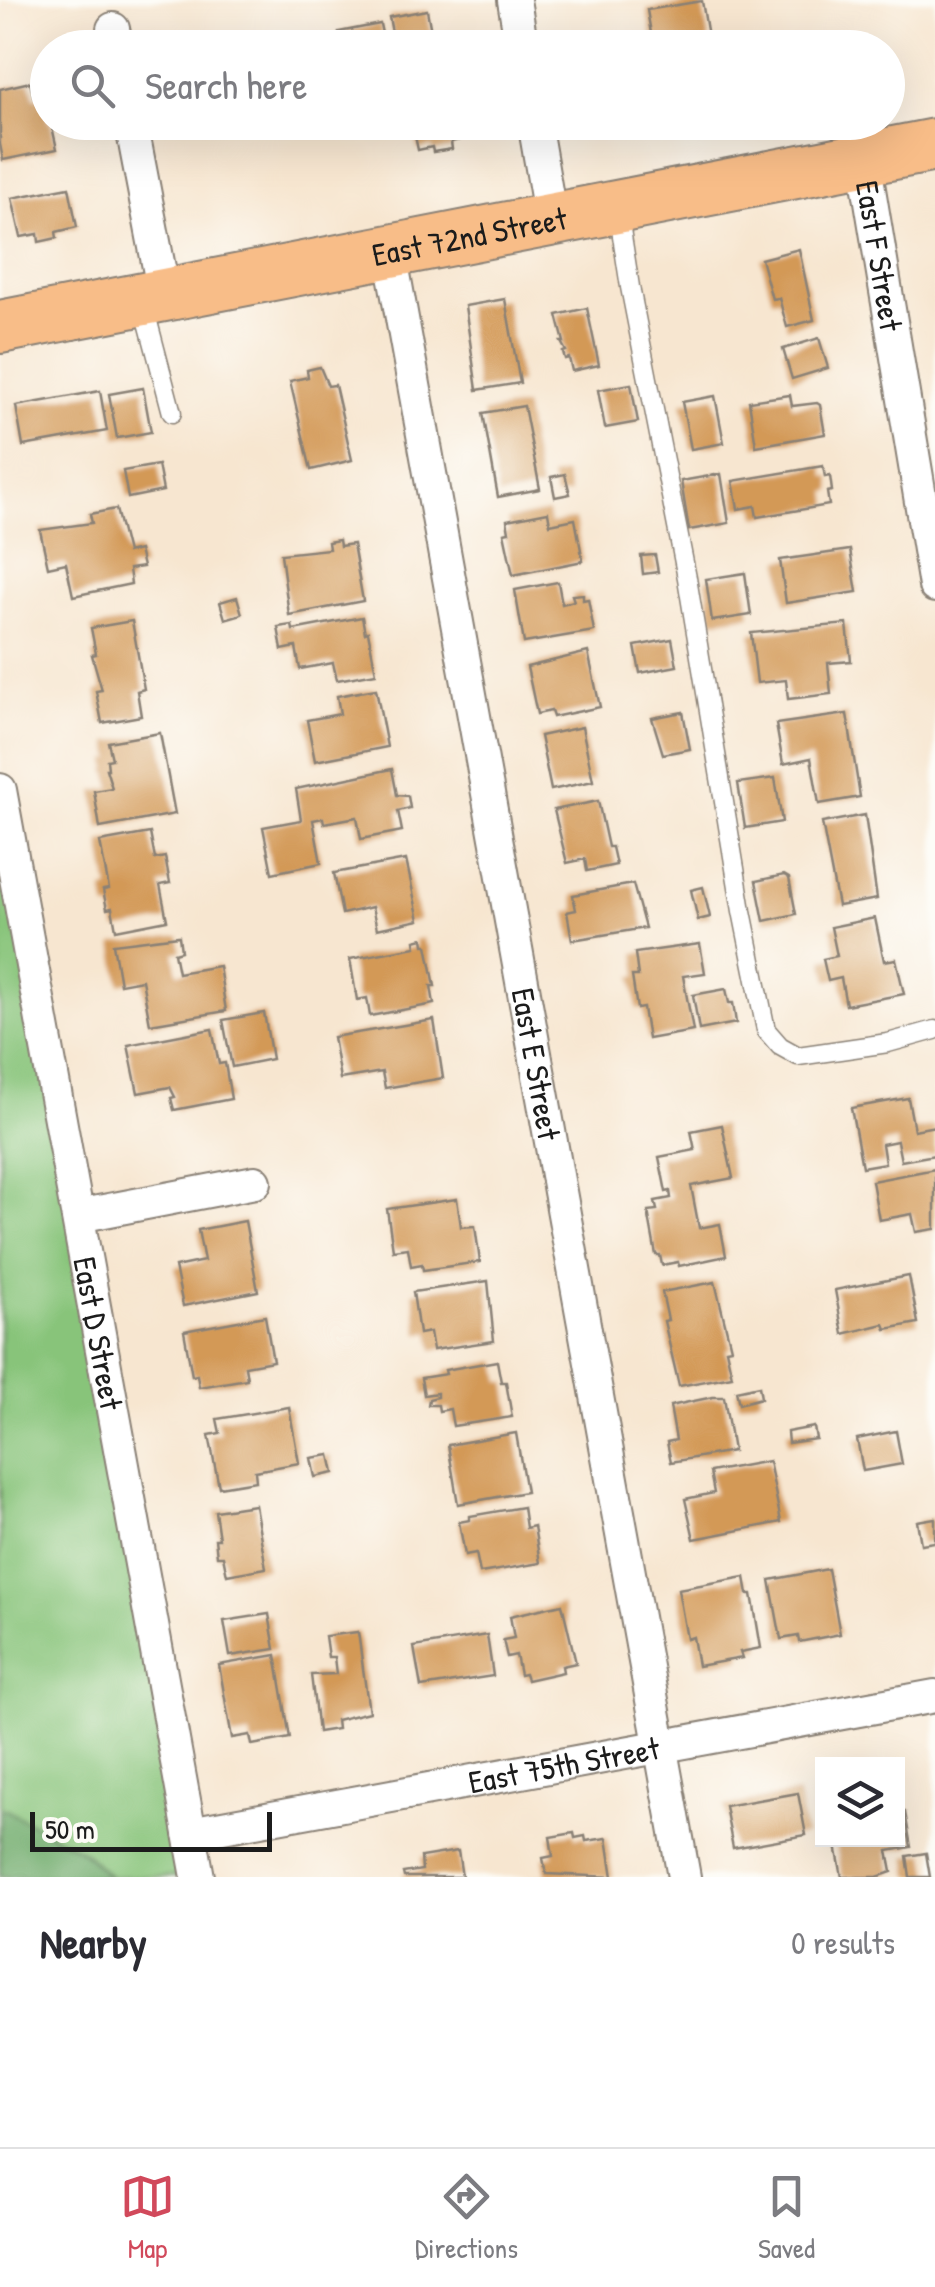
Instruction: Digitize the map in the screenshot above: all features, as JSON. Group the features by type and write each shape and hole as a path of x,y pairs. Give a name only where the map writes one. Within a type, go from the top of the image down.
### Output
{"main road":[{"name":"East 72nd Street","path":"0,326 935,145"}],"street":[{"path":"514,0 519,30"},
{"path":"133,140 153,296"},
{"path":"537,140 551,220"},
{"name":"East F Street","path":"864,159 935,586"},
{"name":"East E Street","path":"390,252 684,1877"},
{"name":"East D Street","path":"0,790 198,1877"},
{"path":"78,1216 255,1182"},
{"name":"East 75th Street","path":"190,1833 935,1696"}],"lane":[{"path":"618,207 766,1030 780,1046 798,1056 888,1043 935,1030"},
{"path":"153,296 172,414"}],"green space":[{"path":"0,790 198,1877 0,1877"},
{"path":"0,1810 84,1852 110,1877 0,1877"}],"building":[{"path":"702,1 707,30 650,30 647,10"},
{"path":"427,10 431,30 392,30 389,17"},
{"path":"380,24 381,30 349,30"},
{"path":"30,82 30,140 55,140 57,149 3,160 0,89"},
{"path":"416,140 460,140 451,142 452,149 418,150"},
{"path":"69,187 77,227 56,232 57,238 39,242 38,234 21,237 12,198"},
{"path":"799,249 814,320 787,327 779,298 772,299 761,259"},
{"path":"505,299 520,383 477,390 465,306"},
{"path":"587,308 599,365 572,371 563,352 566,351 557,315"},
{"path":"819,338 828,368 792,379 783,349"},
{"path":"320,367 328,386 335,385 352,460 311,470 290,381 308,377 307,370"},
{"path":"631,384 638,422 605,428 598,390"},
{"path":"143,388 151,432 117,438 109,394"},
{"path":"100,391 107,431 23,446 16,406"},
{"path":"790,395 792,406 820,405 825,434 756,446 749,401"},
{"path":"715,396 724,443 691,449 682,402"},
{"path":"524,406 540,489 498,497 483,413"},
{"path":"158,465 163,491 128,498 123,471"},
{"path":"823,466 825,477 830,476 829,505 757,517 755,506 738,509 733,481"},
{"path":"565,474 570,494 555,497 551,477"},
{"path":"721,474 729,523 689,530 681,481"},
{"path":"116,509 127,553 139,550 143,567 129,569 131,584 73,596 66,563 48,567 40,530 92,523 90,514"},
{"path":"548,512 550,524 575,519 583,561 513,575 504,533 509,532 507,520"},
{"path":"339,540 340,546 353,544 363,601 289,615 281,554 329,549 328,542"},
{"path":"850,550 857,592 786,603 780,560"},
{"path":"655,555 658,572 643,574 641,556"},
{"path":"745,573 751,615 712,621 706,579"},
{"path":"558,582 562,604 574,601 572,595 583,594 583,600 588,599 594,631 524,643 515,590"},
{"path":"237,597 242,614 225,619 220,602"},
{"path":"362,617 376,673 337,680 333,663 300,669 296,647 282,650 278,627 292,625 293,630"},
{"path":"132,621 144,689 137,691 141,716 102,723 96,691 102,690 92,655 96,654 91,628"},
{"path":"847,624 851,661 828,663 831,694 788,699 786,680 757,683 751,633"},
{"path":"672,639 677,666 640,673 635,646"},
{"path":"588,652 600,707 553,717 551,711 537,714 527,667"},
{"path":"376,689 387,747 315,761 307,720 340,714 337,696"},
{"path":"683,712 690,749 663,754 652,718"},
{"path":"847,714 860,797 819,804 811,758 783,764 776,724"},
{"path":"582,727 593,781 551,790 540,736"},
{"path":"160,733 175,814 100,828 94,791 112,788 106,769 107,760 112,759 108,742"},
{"path":"392,769 397,795 408,796 410,808 398,811 402,831 361,839 357,817 324,823 323,818 313,820 321,863 272,873 263,827 301,820 296,789"},
{"path":"775,778 782,822 745,828 738,783"},
{"path":"598,801 616,865 587,871 585,859 567,863 554,810"},
{"path":"865,815 877,899 838,906 822,823"},
{"path":"150,833 155,859 165,857 170,883 160,885 167,920 116,930 103,890 109,889 100,842"},
{"path":"406,860 419,920 377,929 372,907 342,914 334,873"},
{"path":"784,875 789,878 796,914 764,921 756,881"},
{"path":"633,884 645,928 572,940 567,912 576,910 573,895"},
{"path":"703,887 710,917 698,920 691,890"},
{"path":"875,918 884,961 896,959 904,994 846,1005 841,978 828,981 823,959 837,956 831,927"},
{"path":"179,936 181,951 174,953 178,973 219,966 226,1011 150,1024 142,980 120,984 113,944"},
{"path":"423,938 435,986 431,986 434,1004 370,1016 367,998 357,1000 350,959 416,947 415,940"},
{"path":"700,944 705,973 683,976 693,1031 648,1039 643,1008 637,1009 632,976 638,976 635,953"},
{"path":"726,989 736,1023 699,1030 693,995"},
{"path":"264,1013 272,1059 232,1067 223,1020"},
{"path":"434,1020 443,1078 385,1088 382,1072 340,1079 333,1037"},
{"path":"212,1029 219,1064 225,1063 231,1099 174,1110 171,1098 175,1097 170,1087 138,1093 128,1045"},
{"path":"908,1098 914,1130 935,1126 935,1155 901,1161 897,1141 882,1144 885,1163 862,1167 851,1108"},
{"path":"722,1125 733,1178 691,1186 699,1228 720,1224 726,1256 679,1266 678,1262 662,1265 660,1255 656,1255 648,1211 657,1210 655,1201 671,1198 670,1191 666,1192 659,1157 695,1150 691,1131"},
{"path":"935,1169 935,1229 916,1232 912,1214 879,1220 872,1181"},
{"path":"457,1199 461,1227 475,1226 480,1262 423,1270 422,1264 411,1266 408,1248 393,1250 387,1209"},
{"path":"245,1221 258,1291 183,1306 175,1267 204,1261 198,1230"},
{"path":"909,1276 918,1323 886,1329 884,1324 843,1334 835,1290"},
{"path":"488,1281 494,1341 433,1350 430,1332 419,1334 413,1292"},
{"path":"715,1282 731,1348 726,1349 732,1376 679,1386 664,1321 668,1320 662,1292"},
{"path":"265,1316 273,1361 245,1366 247,1379 199,1387 197,1375 192,1376 184,1331"},
{"path":"497,1361 501,1382 506,1382 512,1417 453,1426 450,1409 439,1411 438,1405 428,1405 437,1393 424,1395 421,1378"},
{"path":"759,1386 761,1398 739,1404 736,1391"},
{"path":"724,1397 733,1451 671,1462 667,1442 676,1440 670,1406"},
{"path":"289,1407 299,1463 255,1471 256,1481 219,1487 209,1435 220,1433 217,1419"},
{"path":"814,1427 816,1439 788,1443 787,1432"},
{"path":"896,1431 902,1464 863,1471 857,1439"},
{"path":"516,1433 526,1492 458,1504 448,1445"},
{"path":"330,1455 334,1473 315,1477 311,1458"},
{"path":"769,1461 781,1522 694,1539 685,1499 714,1493 710,1472"},
{"path":"255,1505 266,1568 227,1575 223,1556 217,1556 215,1511"},
{"path":"523,1507 526,1528 534,1526 540,1563 480,1573 476,1553 465,1555 459,1522 470,1520 470,1516"},
{"path":"935,1518 935,1542 921,1544 917,1521"},
{"path":"828,1569 840,1634 799,1642 798,1636 781,1639 770,1580"},
{"path":"745,1577 748,1594 752,1594 761,1648 740,1652 742,1658 698,1666 693,1637 687,1639 678,1589"},
{"path":"562,1604 576,1663 562,1666 563,1672 527,1680 525,1674 520,1675 516,1655 507,1657 503,1640 514,1638 510,1616"},
{"path":"269,1614 275,1649 230,1656 224,1621"},
{"path":"358,1632 369,1712 336,1720 337,1729 318,1732 311,1675 336,1674 325,1636"},
{"path":"487,1635 493,1676 421,1687 414,1647"},
{"path":"276,1655 290,1738 252,1745 250,1735 232,1738 219,1665"},
{"path":"798,1793 806,1835 733,1848 725,1806"},
{"path":"905,1812 911,1847 888,1851 892,1872 877,1877 842,1877 836,1847 905,1847"},
{"path":"574,1833 575,1838 585,1836 586,1841 607,1838 613,1877 546,1874 543,1858 553,1856 550,1837"},
{"path":"458,1851 462,1877 404,1877 403,1873 422,1870 421,1857"},
{"path":"926,1853 930,1877 910,1877 907,1856"}]}
